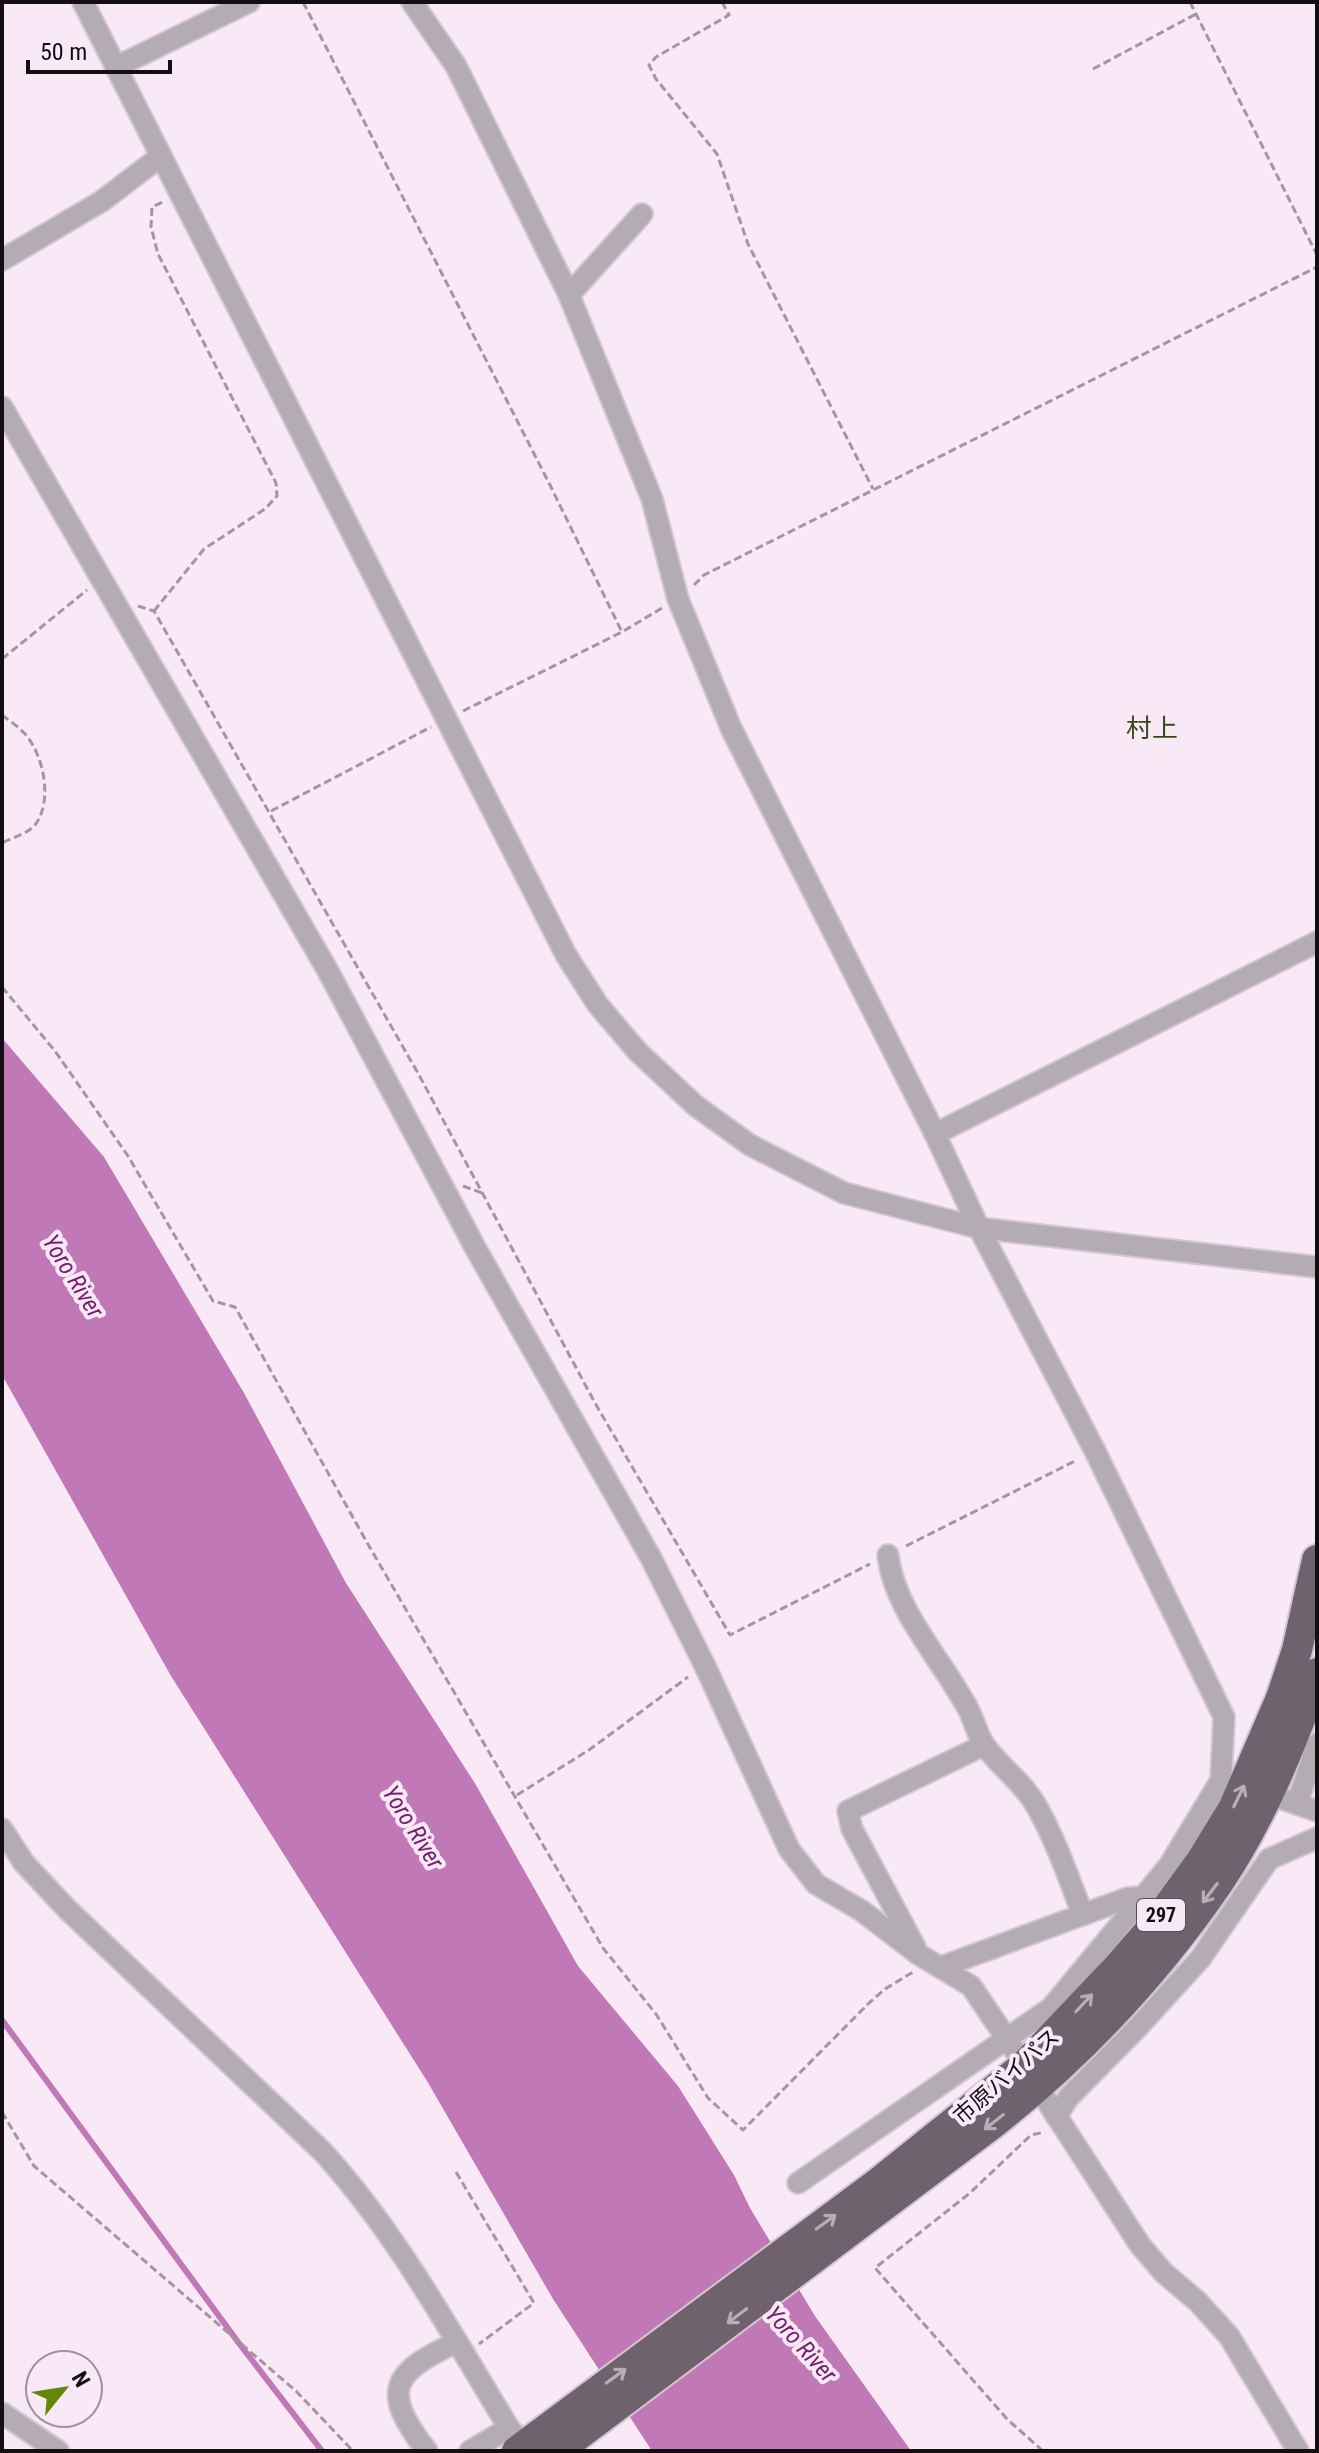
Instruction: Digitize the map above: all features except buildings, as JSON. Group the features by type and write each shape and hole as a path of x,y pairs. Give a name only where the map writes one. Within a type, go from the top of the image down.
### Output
{"highway":[{"name":"市原バイパス","path":"1031,2077 1082,2006 1156,1923 1201,1861 1234,1807 1281,1698 1297,1650 1317,1560"},
{"name":"市原バイパス","path":"517,2441 559,2438 884,2193 1138,1988 1220,1880 1268,1794 1317,1673"}],"street":[{"path":"83,2 566,955 598,1005 638,1052 696,1106 750,1145 844,1193 979,1228 1317,1267"},
{"path":"116,67 249,2"},
{"path":"412,2 456,66 569,295 652,499 678,599 731,728 979,1228 1095,1451 1224,1717 1221,1780 1169,1866 1051,2008 798,2183"},
{"path":"2,260 102,201 161,156"},
{"path":"569,295 642,214"},
{"path":"2,407 328,971 477,1251 651,1558 705,1666 789,1849 816,1884 862,1911 930,1961 971,1986 1140,2245 1163,2272 1198,2302 1229,2336 1298,2451"},
{"path":"935,1134 1317,942"},
{"path":"888,1555 890,1576 902,1600 967,1706 984,1745 1024,1786 1037,1806 1083,1915"},
{"path":"1297,1804 1317,1744"},
{"path":"930,1961 852,1829 848,1811 984,1745"},
{"path":"1268,1794 1317,1811"},
{"path":"2,1829 24,1863 67,1909 323,2152 359,2192 392,2237 517,2441 470,2451"},
{"path":"1060,2122 1069,2097 1200,1959 1269,1859 1317,1838"},
{"path":"930,1961 1083,1915 1128,1898 1143,1897"},
{"path":"427,2451 400,2408 400,2382 405,2372 423,2358 460,2348"},
{"path":"2,2413 58,2451"}],"path":[{"path":"303,2 622,632"},
{"path":"722,2 729,15 656,57 649,65 656,79 717,154 748,244 873,489"},
{"path":"1190,2 1317,255"},
{"path":"1093,69 1196,14"},
{"path":"154,611 204,549 265,509 277,496 276,483 158,254 151,227 152,207 180,192"},
{"path":"270,811 622,632 678,599 704,575 1317,267"},
{"path":"2,659 102,577"},
{"path":"113,597 154,611 419,1075 595,1403 730,1635 1095,1451"},
{"path":"2,715 27,736 37,756 43,776 45,803 34,827 2,843"},
{"path":"2,987 55,1051 128,1156 213,1301 235,1307 603,1948 656,2014 708,2098 743,2130 885,1989 930,1961"},
{"path":"516,1796 589,1750 629,1718 705,1666"},
{"path":"2,2112 34,2166 296,2391 353,2451"},
{"path":"1043,2451 1007,2419 875,2268 970,2193 1031,2135 1060,2122"},
{"path":"456,2172 534,2303 495,2335 460,2348"}],"water":[{"name":"Yoro River","path":"2,1038 104,1157 244,1393 346,1583 476,1785 578,1966 678,2086 734,2175 750,2208 815,2316 911,2451 652,2451 553,2299 427,2081 171,1676 2,1375"}],"waterway":[{"path":"2,2020 238,2342 322,2451"}],"district":[{"name":"村上","path":"1152,728"}]}
